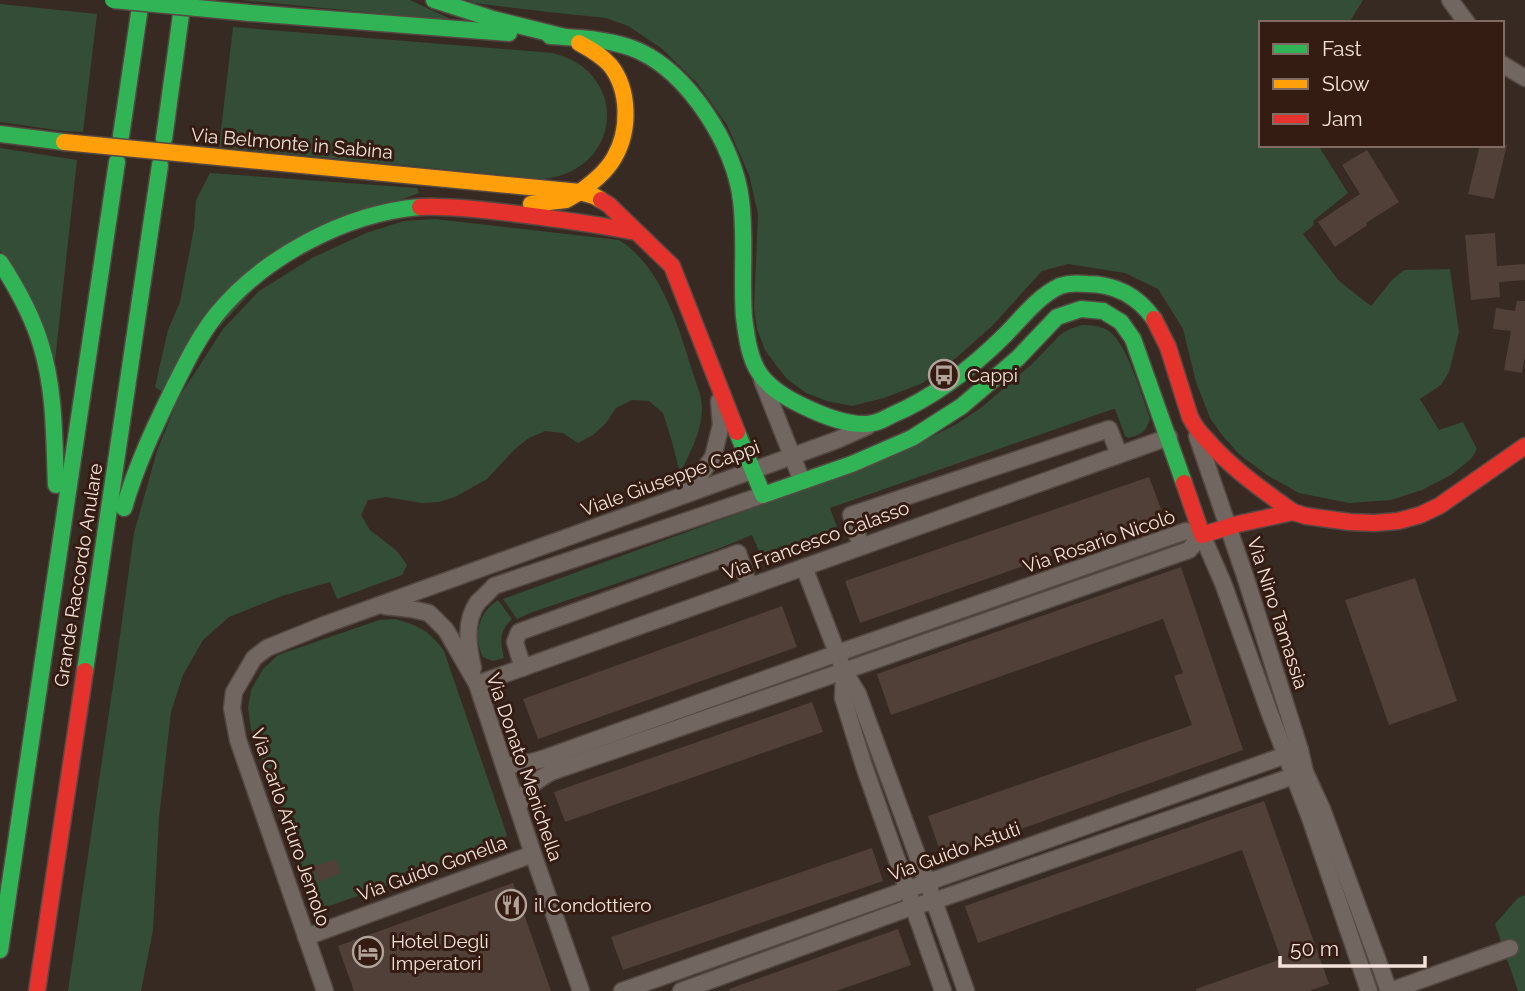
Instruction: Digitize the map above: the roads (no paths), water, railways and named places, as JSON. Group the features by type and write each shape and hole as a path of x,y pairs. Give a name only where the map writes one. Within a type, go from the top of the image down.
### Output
{"main road":[{"path":"113,0 598,40 638,50 656,60 690,94 719,136 736,176 742,217 741,302 745,332 760,376 789,399 808,409 832,418 870,425"},
{"path":"121,135 141,0"},
{"path":"164,139 183,0"},
{"path":"434,0 493,19 565,37 589,48 609,63 621,84 625,112 622,142 608,167 594,182 566,200 468,208"},
{"name":"Via Belmonte in Sabina","path":"0,134 580,192 602,200 672,267 717,384"},
{"name":"Grande Raccordo Anulare","path":"0,950 117,162"},
{"name":"Grande Raccordo Anulare","path":"37,991 160,165"},
{"path":"94,609 127,496 148,440 191,354 205,330 234,296 265,270 320,236 362,218 404,209 468,208 588,222 636,232"},
{"path":"0,262 31,318 46,364 53,432 59,556"},
{"name":"Via Nino Tamassia","path":"1090,284 1114,287 1133,296 1155,319 1165,339 1193,424"},
{"name":"Viale Giuseppe Cappi","path":"870,425 907,410 959,375 1000,340 1037,301 1061,286 1090,284"},
{"name":"Via Nino Tamassia","path":"802,481 852,464 912,438 962,406 1018,358 1057,317 1082,309 1103,311 1121,322 1133,339 1202,535"},
{"path":"717,384 763,495 802,481"},
{"path":"1193,424 1215,452 1236,472 1293,512"},
{"path":"1202,535 1293,512 1350,522 1398,521 1439,506 1525,446"}],"street":[{"path":"1450,0 1466,21"},
{"path":"1504,65 1525,78"},
{"path":"760,376 802,481"},
{"name":"Via Belmonte in Sabina","path":"686,494 713,457 721,425 717,384"},
{"name":"Via Nino Tamassia","path":"1193,424 1245,576 1309,815 1365,990"},
{"name":"Viale Giuseppe Cappi","path":"242,676 254,658 267,648 324,625 837,440 870,425"},
{"path":"860,546 851,515 1109,429 1119,454"},
{"name":"Via Francesco Calasso","path":"477,684 1169,437"},
{"path":"477,684 469,651 469,622 477,604 494,586 763,495"},
{"name":"Via Rosario Nicolò","path":"505,766 545,758 1186,531 1202,535 1189,550 551,772 532,783 518,807"},
{"name":"Via Nino Tamassia","path":"1202,535 1293,752"},
{"path":"523,668 515,642 519,632 532,627 738,554 749,585"},
{"path":"804,567 844,671 858,694 965,991"},
{"name":"Via Donato Menichella","path":"379,606 411,608 429,613 446,631 477,684 582,991"},
{"path":"844,671 843,698 864,766 943,991"},
{"name":"Via Carlo Arturo Jemolo","path":"242,676 234,692 234,722 325,991"},
{"name":"Via Guido Astuti","path":"622,991 1293,752"},
{"name":"Via Nino Tamassia","path":"1299,774 1322,809 1389,991"},
{"name":"Via Guido Astuti","path":"681,991 914,906 1299,774"},
{"name":"Via Guido Gonella","path":"306,937 533,854"},
{"path":"1365,990 1389,991 1510,948"}],"place":[{"name":"Cappi","path":"944,375"},
{"name":"il Condottiero","path":"511,905"},
{"name":"Hotel Degli Imperatori","path":"368,952"}]}
